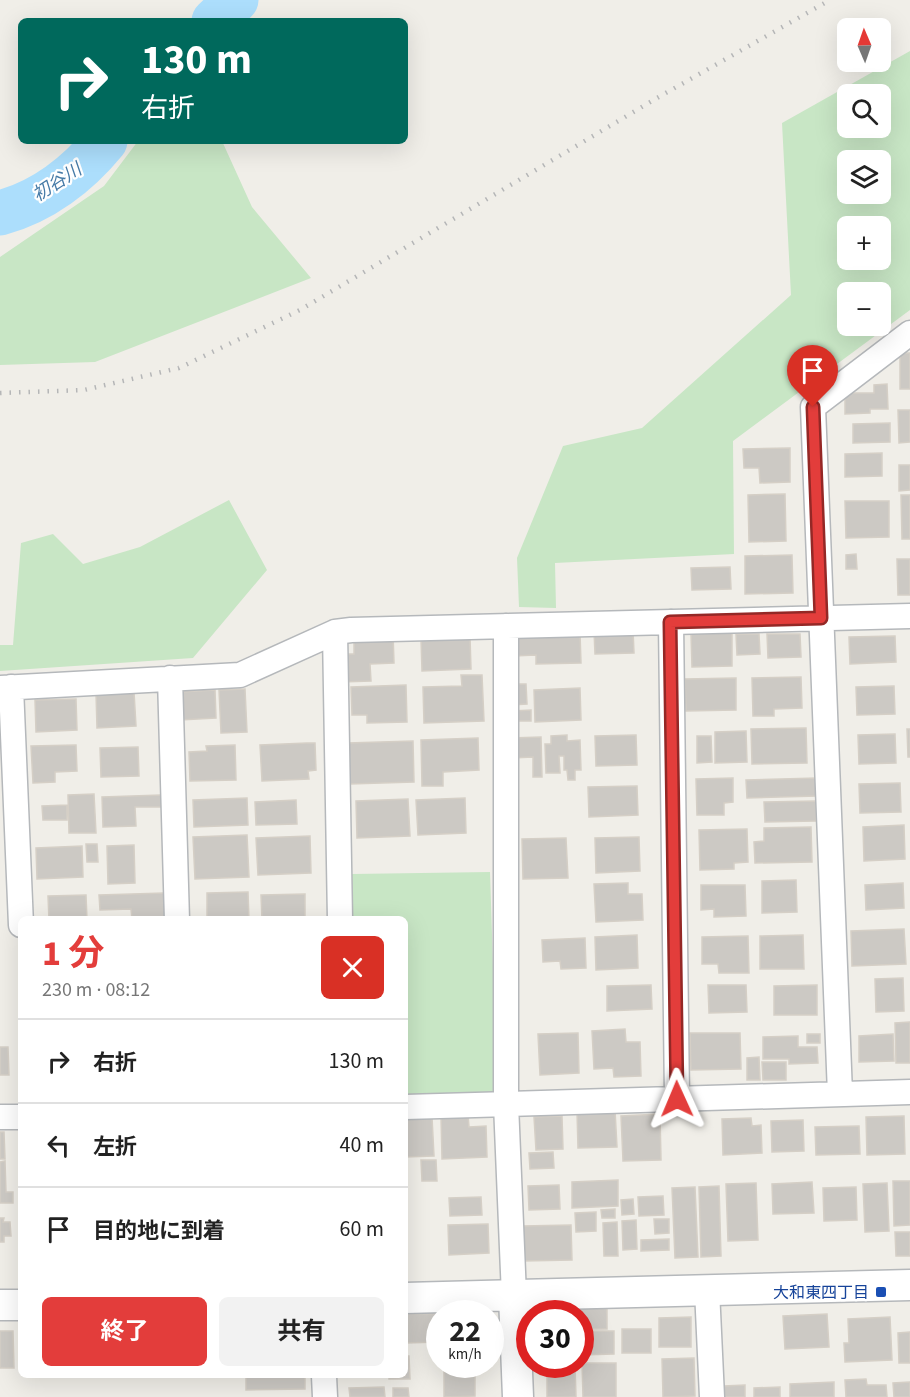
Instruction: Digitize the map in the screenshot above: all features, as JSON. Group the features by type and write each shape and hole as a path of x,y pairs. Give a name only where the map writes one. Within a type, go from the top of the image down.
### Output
{"street":[{"path":"840,1094 813,407 910,333"},
{"path":"20,916 6,688 240,675 335,633 351,630 910,616"},
{"path":"670,622 677,1099"},
{"path":"506,626 506,1104 518,1397"},
{"path":"335,633 340,916"},
{"path":"170,678 177,916"},
{"path":"408,1107 910,1092"},
{"path":"0,1118 18,1117"},
{"path":"408,1298 910,1285"},
{"path":"707,1290 712,1397"},
{"path":"0,1305 18,1305"},
{"path":"324,1378 325,1397"}],"green space":[{"path":"910,51 910,310 891,324 891,282 837,282 837,336 875,336 733,441 734,554 555,563 556,608 519,607 517,558 563,446 642,428 791,295 782,123 837,92 837,138 891,138 891,84 851,84 873,72 891,72 891,62"},
{"path":"136,144 223,144 252,207 311,278 95,362 0,365 0,257 104,186"},
{"path":"229,500 267,570 193,658 0,671 0,645 13,645 21,543 53,534 83,564 140,547"},
{"path":"490,872 497,1092 408,1094 408,916 353,916 352,874"}],"building":[{"path":"900,353 910,353 910,389 900,389"},
{"path":"887,384 888,409 870,409 870,413 845,414 845,393 874,393 874,385"},
{"path":"898,410 910,410 910,442 899,443"},
{"path":"890,423 890,442 853,443 853,424"},
{"path":"790,448 790,482 760,483 759,468 744,468 743,449"},
{"path":"882,453 882,476 845,477 845,454"},
{"path":"899,465 910,465 910,490 899,491"},
{"path":"785,494 786,541 749,542 748,495"},
{"path":"901,495 910,495 910,539 902,539"},
{"path":"845,501 889,501 889,537 846,538"},
{"path":"856,554 857,569 846,569 846,555"},
{"path":"792,555 793,593 745,594 745,556"},
{"path":"897,559 910,559 910,595 898,595"},
{"path":"730,567 731,589 692,590 691,568"},
{"path":"633,630 634,653 595,654 594,631"},
{"path":"393,633 394,663 370,664 371,681 341,682 340,654 354,654 354,635"},
{"path":"580,633 581,663 536,664 536,655 514,656 513,635"},
{"path":"732,633 732,666 692,667 691,634"},
{"path":"736,634 759,634 760,654 737,655"},
{"path":"767,634 800,634 801,657 768,658"},
{"path":"895,636 896,662 850,664 849,637"},
{"path":"470,637 471,669 422,671 421,639"},
{"path":"461,675 482,675 484,721 424,723 423,687 462,686"},
{"path":"801,677 802,708 774,709 774,716 753,716 752,678"},
{"path":"736,678 736,710 686,711 685,679"},
{"path":"511,684 526,684 527,704 511,705"},
{"path":"406,685 407,722 367,723 367,715 352,715 351,687"},
{"path":"894,686 895,714 857,715 856,687"},
{"path":"580,688 581,720 535,722 534,690"},
{"path":"245,689 247,732 221,733 219,690"},
{"path":"215,690 216,718 180,720 179,692"},
{"path":"134,692 136,726 97,728 96,693"},
{"path":"76,699 77,730 36,732 35,700"},
{"path":"531,710 531,721 512,721 512,711"},
{"path":"806,728 807,763 752,764 751,729"},
{"path":"907,729 910,729 910,757 908,757"},
{"path":"746,731 747,762 715,763 715,732"},
{"path":"895,734 896,763 859,764 858,735"},
{"path":"567,735 567,741 580,740 581,770 575,770 575,780 568,780 567,770 564,770 564,756 559,756 560,773 546,773 545,744 551,744 551,736"},
{"path":"636,735 637,765 596,766 595,736"},
{"path":"697,736 711,736 712,762 697,763"},
{"path":"541,737 542,777 533,777 533,757 512,758 511,738"},
{"path":"478,738 479,770 443,772 443,786 422,786 421,740"},
{"path":"413,741 414,782 350,784 348,743"},
{"path":"315,743 316,770 308,771 309,779 262,781 260,745"},
{"path":"76,745 77,771 55,772 55,782 33,783 31,746"},
{"path":"235,745 236,780 190,781 189,752 207,751 206,746"},
{"path":"138,747 139,776 101,777 100,748"},
{"path":"733,778 733,802 724,803 724,815 697,815 696,779"},
{"path":"817,778 817,796 747,798 746,780"},
{"path":"900,783 901,812 860,813 859,784"},
{"path":"637,786 638,815 589,817 588,787"},
{"path":"94,794 96,833 69,833 68,795"},
{"path":"161,795 161,807 135,807 136,826 103,827 102,797"},
{"path":"247,798 248,825 194,827 193,800"},
{"path":"465,798 466,833 418,835 416,800"},
{"path":"408,799 410,836 357,838 356,801"},
{"path":"296,800 297,824 256,825 255,802"},
{"path":"816,801 816,821 765,822 764,802"},
{"path":"67,805 67,820 43,820 42,806"},
{"path":"904,825 905,859 864,861 863,827"},
{"path":"811,827 812,862 755,863 754,842 764,841 764,828"},
{"path":"747,829 748,862 734,863 734,869 700,870 699,830"},
{"path":"247,835 249,877 195,879 193,837"},
{"path":"310,836 311,873 258,875 256,838"},
{"path":"639,837 640,871 596,873 595,838"},
{"path":"566,838 568,878 523,879 522,839"},
{"path":"86,844 97,844 98,862 87,862"},
{"path":"134,845 135,883 108,884 107,846"},
{"path":"82,846 83,877 37,879 36,848"},
{"path":"796,880 797,912 762,913 762,881"},
{"path":"628,883 628,894 642,894 643,920 596,922 594,884"},
{"path":"903,883 904,908 866,910 865,885"},
{"path":"701,885 745,885 746,916 714,917 714,909 701,910"},
{"path":"248,892 249,916 207,916 207,893"},
{"path":"164,893 165,916 132,916 131,909 100,910 99,895"},
{"path":"305,894 305,916 262,916 261,895"},
{"path":"86,895 87,916 49,916 48,896"},
{"path":"904,929 906,964 852,966 851,931"},
{"path":"637,935 638,968 596,970 595,937"},
{"path":"803,935 804,969 760,969 760,936"},
{"path":"748,936 749,973 719,973 718,964 702,964 702,937"},
{"path":"585,938 586,968 561,969 560,961 543,962 542,940"},
{"path":"903,978 904,1011 876,1012 875,979"},
{"path":"651,985 652,1009 607,1011 607,986"},
{"path":"708,985 746,985 747,1012 709,1013"},
{"path":"817,985 817,1015 774,1015 774,986"},
{"path":"910,1022 910,1063 896,1063 895,1023"},
{"path":"625,1029 626,1042 640,1042 641,1076 614,1077 613,1068 594,1069 592,1031"},
{"path":"578,1033 579,1073 540,1075 538,1034"},
{"path":"690,1033 740,1033 741,1069 691,1070"},
{"path":"807,1034 820,1034 820,1043 807,1043"},
{"path":"893,1034 894,1061 859,1062 859,1036"},
{"path":"798,1036 798,1047 817,1047 818,1063 789,1064 789,1059 763,1059 763,1037"},
{"path":"0,1047 8,1047 9,1075 0,1075"},
{"path":"759,1057 760,1080 747,1080 747,1058"},
{"path":"762,1062 786,1062 786,1080 763,1080"},
{"path":"615,1110 617,1147 578,1148 577,1111"},
{"path":"660,1114 661,1160 623,1161 621,1116"},
{"path":"468,1115 469,1127 486,1126 487,1157 442,1159 441,1116"},
{"path":"562,1116 563,1149 536,1150 534,1117"},
{"path":"904,1116 905,1154 867,1155 866,1117"},
{"path":"432,1117 434,1156 408,1157 408,1118"},
{"path":"751,1118 752,1126 761,1125 762,1153 723,1155 722,1119"},
{"path":"803,1120 804,1151 772,1152 771,1121"},
{"path":"859,1126 860,1154 816,1155 815,1127"},
{"path":"0,1132 4,1132 5,1159 0,1159"},
{"path":"553,1152 554,1168 530,1169 529,1153"},
{"path":"421,1160 436,1160 437,1181 422,1181"},
{"path":"5,1161 6,1192 13,1192 13,1203 0,1203 0,1162"},
{"path":"618,1180 618,1206 572,1208 572,1182"},
{"path":"893,1181 910,1181 910,1225 894,1226"},
{"path":"812,1182 814,1213 773,1214 772,1184"},
{"path":"756,1183 758,1240 728,1241 726,1184"},
{"path":"887,1183 889,1231 865,1232 863,1184"},
{"path":"559,1185 560,1209 529,1210 528,1186"},
{"path":"719,1186 721,1256 701,1257 699,1187"},
{"path":"695,1187 698,1257 675,1258 672,1188"},
{"path":"856,1187 857,1220 824,1221 823,1188"},
{"path":"663,1196 664,1215 639,1216 638,1197"},
{"path":"481,1197 482,1215 450,1216 449,1198"},
{"path":"633,1199 634,1214 622,1215 621,1200"},
{"path":"615,1209 615,1218 602,1218 601,1210"},
{"path":"596,1212 596,1231 576,1232 575,1213"},
{"path":"0,1218 4,1218 3,1222 10,1222 11,1236 4,1236 4,1242 0,1242"},
{"path":"654,1219 669,1219 669,1233 655,1234"},
{"path":"636,1220 637,1249 623,1250 622,1221"},
{"path":"617,1222 618,1256 604,1256 603,1223"},
{"path":"488,1224 489,1253 449,1255 448,1225"},
{"path":"571,1225 572,1260 524,1261 523,1226"},
{"path":"895,1232 910,1232 910,1256 896,1256"},
{"path":"669,1239 669,1250 641,1251 641,1240"},
{"path":"594,1308 607,1308 607,1329 594,1329"},
{"path":"408,1314 426,1314 426,1342 408,1343"},
{"path":"827,1314 829,1347 785,1349 783,1316"},
{"path":"691,1317 691,1347 659,1347 659,1318"},
{"path":"890,1317 892,1360 845,1362 844,1343 849,1343 848,1319"},
{"path":"622,1329 651,1329 651,1353 622,1353"},
{"path":"0,1331 13,1331 14,1368 0,1368"},
{"path":"594,1331 614,1331 614,1354 594,1355"},
{"path":"910,1332 910,1363 899,1363 898,1333"},
{"path":"409,1356 410,1379 389,1379 408,1378"},
{"path":"694,1358 695,1396 663,1397 662,1359"},
{"path":"594,1363 616,1363 616,1397 583,1397 582,1378 594,1378"},
{"path":"246,1378 305,1378 305,1389 246,1390"},
{"path":"444,1378 475,1378 475,1396 444,1397"},
{"path":"547,1378 575,1378 576,1397 547,1397"},
{"path":"866,1379 867,1385 886,1385 887,1397 846,1397 845,1380"},
{"path":"834,1382 834,1397 790,1397 790,1384"},
{"path":"910,1382 910,1397 894,1397 893,1383"},
{"path":"745,1385 745,1397 725,1397 724,1386"},
{"path":"384,1387 385,1397 350,1397 349,1388"},
{"path":"780,1387 780,1397 754,1397 754,1388"},
{"path":"393,1388 408,1388 409,1397 393,1397"}],"waterway":[{"name":"初谷川","path":"217,18 236,0"},
{"name":"初谷川","path":"0,213 45,194 83,165 102,144"}],"railway":[{"path":"0,393 84,390 179,368 300,310 657,98 830,0"}],"place":[{"name":"大和東四丁目","path":"881,1292"}],"route":[{"path":"677,1099 670,622 821,618 813,407"}]}
